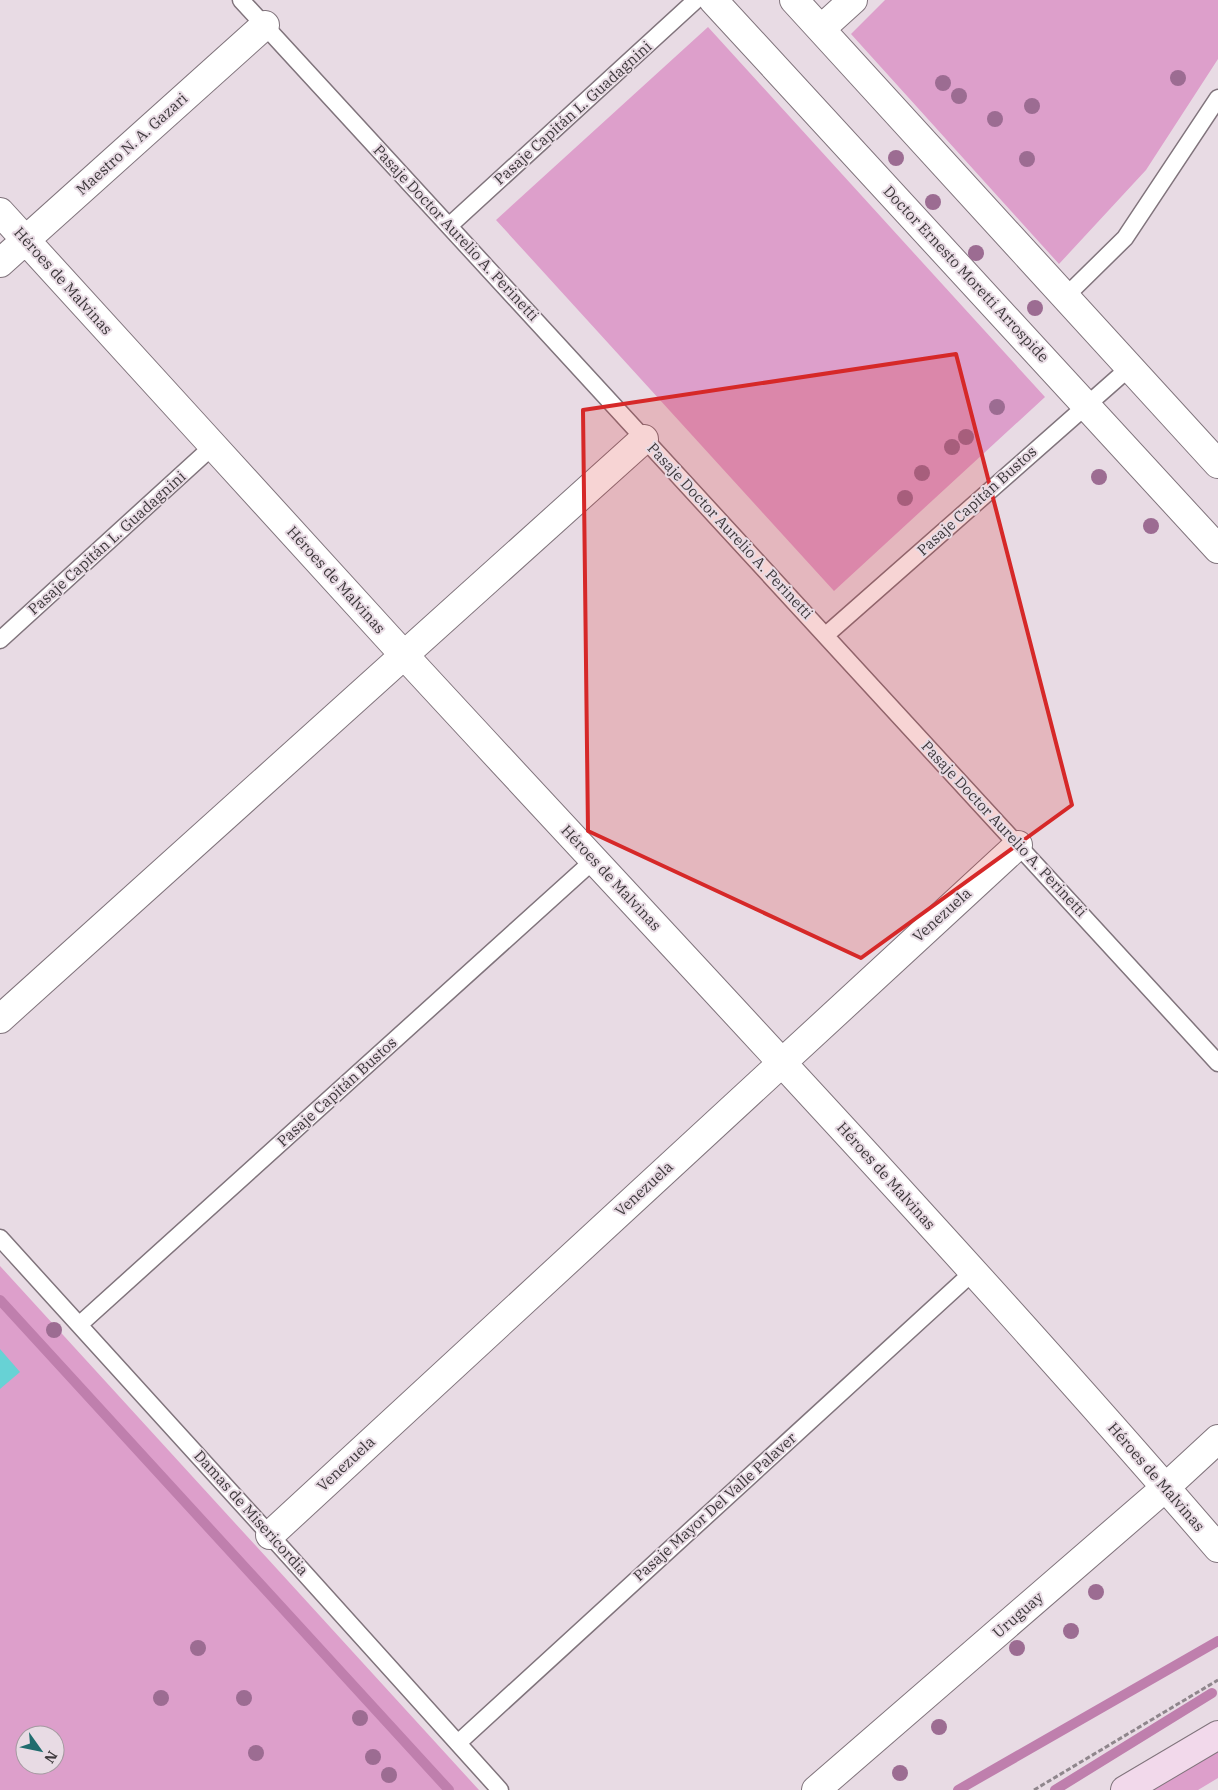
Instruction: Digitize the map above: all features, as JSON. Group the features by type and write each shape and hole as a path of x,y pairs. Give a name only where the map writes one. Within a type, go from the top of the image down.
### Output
{"main road":[{"path":"1125,1790 1218,1735"}],"street":[{"name":"Doctor Ernesto Moretti Arrospide","path":"713,0 1218,549"},
{"path":"794,0 1218,464"},
{"path":"821,30 853,0"},
{"name":"Maestro N. A. Gazari","path":"0,263 265,26"},
{"name":"Héroes de Malvinas","path":"0,212 404,655 782,1062 1166,1487 1218,1548"},
{"path":"0,1019 644,439"},
{"name":"Venezuela","path":"270,1534 1018,845"},
{"name":"Uruguay","path":"816,1790 1166,1487 1218,1439"}],"lane":[{"name":"Pasaje Doctor Aurelio A. Perinetti","path":"241,0 1218,1062"},
{"name":"Pasaje Capitán L. Guadagnini","path":"449,226 696,0"},
{"path":"1065,297 1125,238 1218,98"},
{"name":"Pasaje Capitán Bustos","path":"826,636 1129,368"},
{"name":"Pasaje Capitán L. Guadagnini","path":"0,640 214,446"},
{"name":"Pasaje Capitán Bustos","path":"79,1325 594,860"},
{"name":"Damas de Misericordia","path":"0,1238 500,1790"},
{"name":"Pasaje Mayor Del Valle Palaver","path":"458,1743 973,1272"}],"path":[{"path":"1034,1790 1218,1680"}],"highlighted area":[{"path":"956,354 1072,805 861,958 588,831 583,410"}],"shaded area":[{"path":"885,0 1218,0 1218,59 1146,170 1059,264 851,34"},
{"path":"708,27 1045,397 834,591 496,220"},
{"path":"0,1266 479,1790 0,1790"},
{"path":"1218,1745 1218,1778 1198,1790 1144,1790"}],"building":[{"path":"0,1349 20,1372 0,1389"}],"waterway":[{"path":"0,1300 449,1790"},
{"path":"958,1790 1218,1641"},
{"path":"1055,1790 1212,1693"}]}
